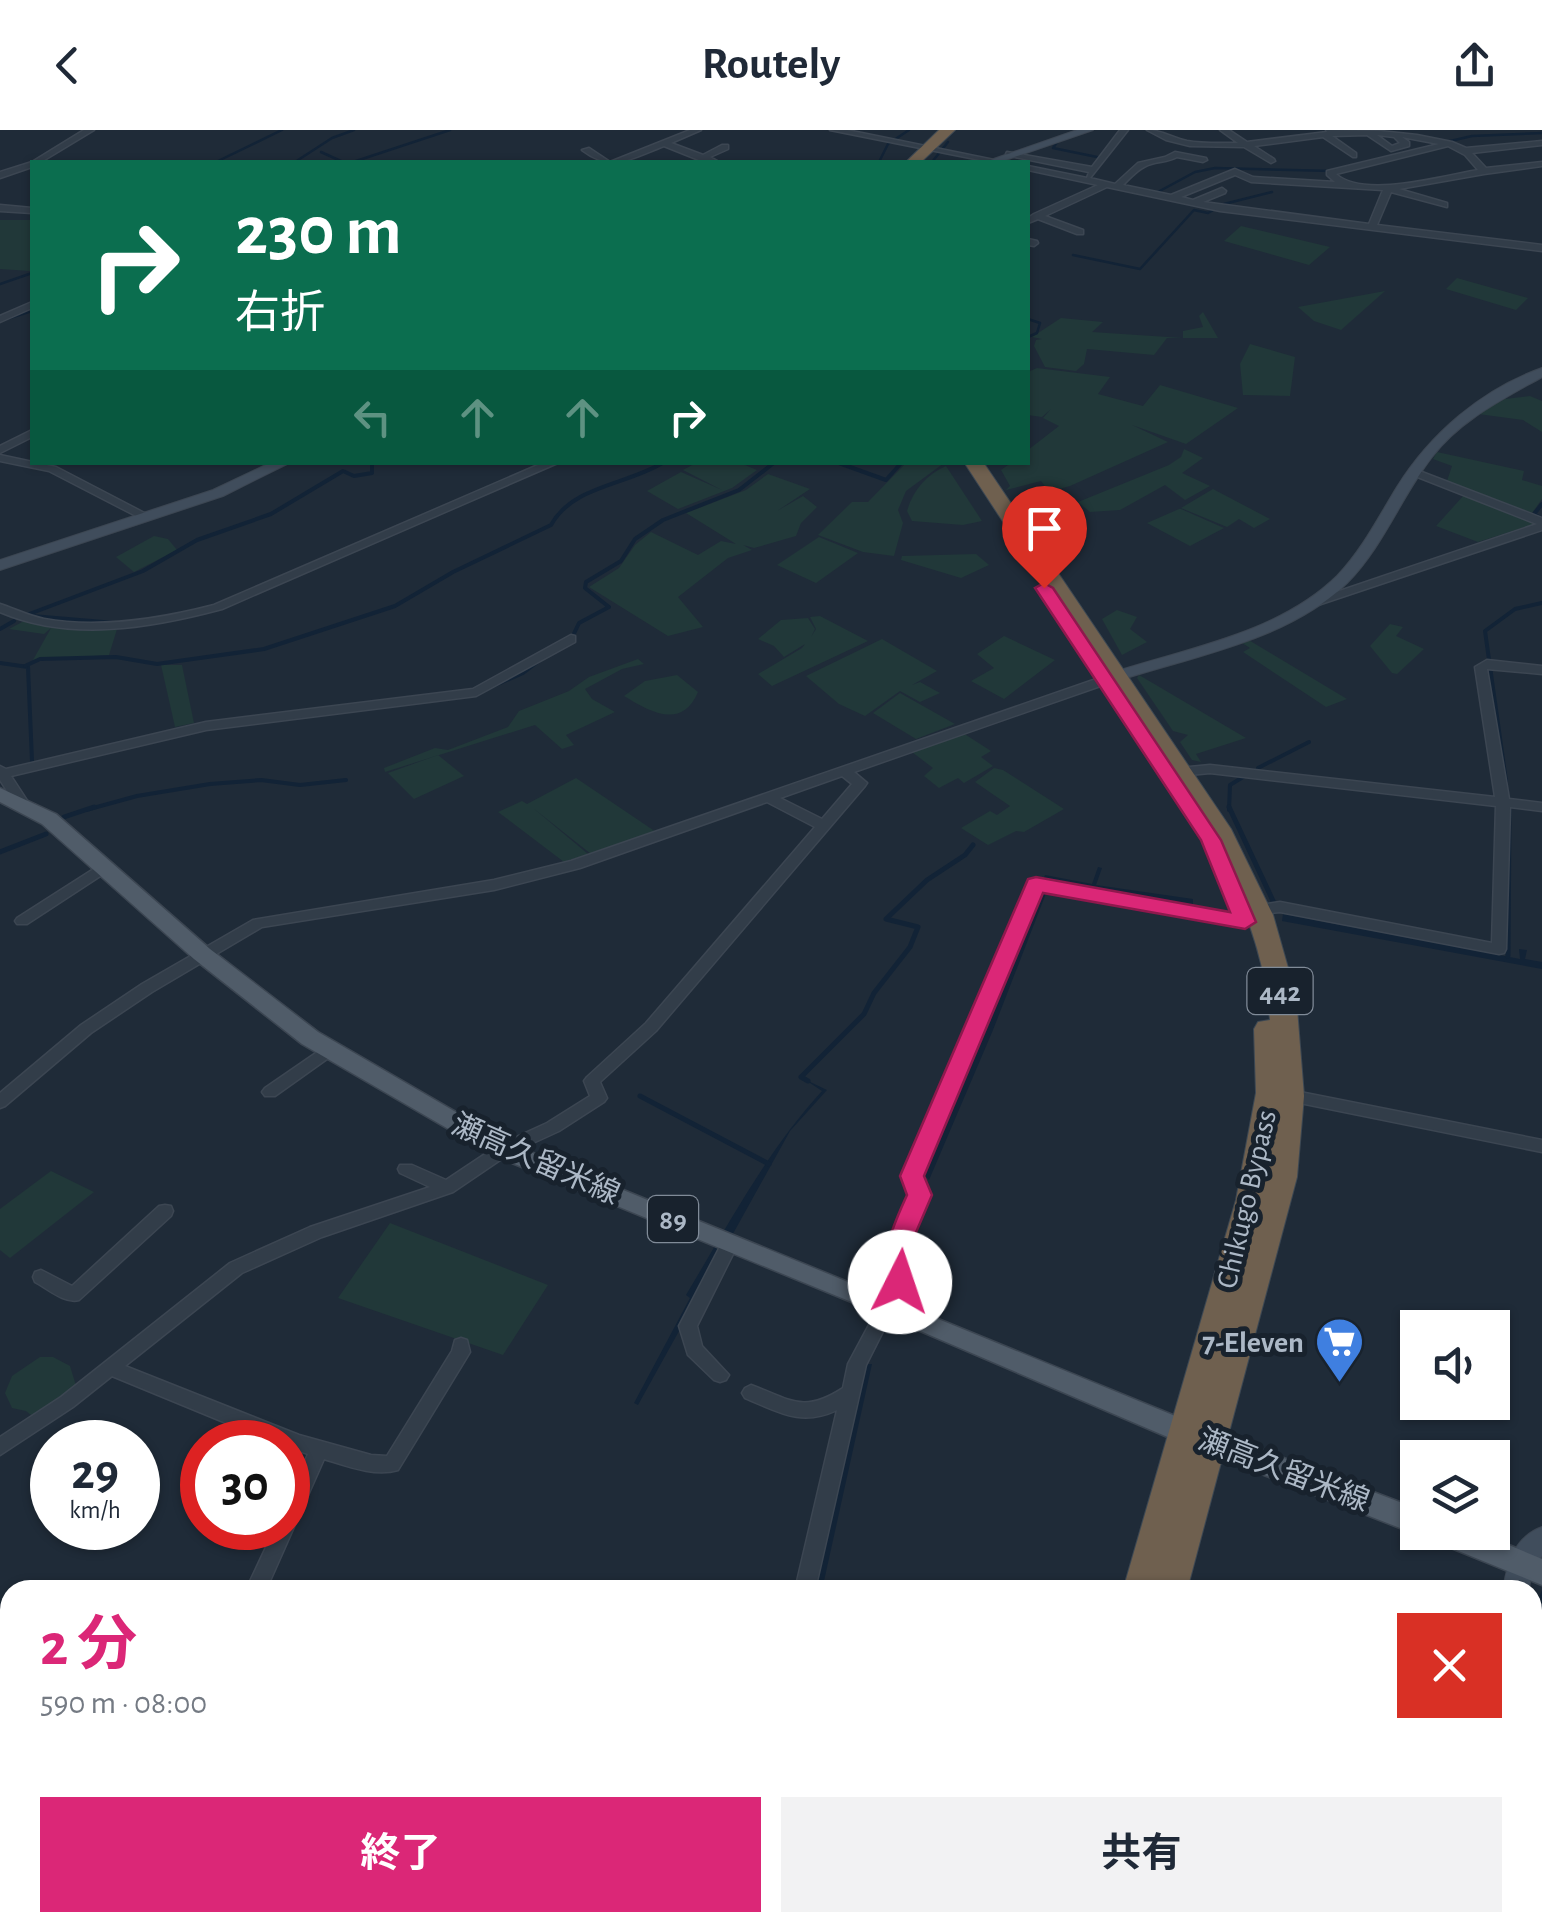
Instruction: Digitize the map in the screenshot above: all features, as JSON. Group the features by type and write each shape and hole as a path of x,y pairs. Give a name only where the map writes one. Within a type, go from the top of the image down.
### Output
{"highway":[{"path":"919,152 935,130"},
{"path":"919,152 948,130"},
{"name":"Chikugo Bypass","path":"962,465 1175,771 1252,918 1282,996 1290,1096 1282,1177 1199,1438 1145,1580"},
{"name":"Chikugo Bypass","path":"975,465 1111,678"},
{"name":"Chikugo Bypass","path":"1171,1580 1270,1093 1266,1015 1252,918"}],"main road":[{"name":"瀬高久留米線","path":"6,785 49,818 202,954 328,1050 502,1150 885,1305 1199,1438 1400,1515"},
{"path":"1478,1550 1526,1575"}],"street":[{"path":"39,160 90,130"},
{"path":"621,160 697,130"},
{"path":"834,130 919,152 998,160 1088,130"},
{"path":"1090,175 1124,130"},
{"path":"1151,130 1211,146 1247,146 1330,132 1422,135 1445,140 1465,151 1484,170"},
{"path":"1224,130 1271,161"},
{"path":"1330,132 1354,156"},
{"path":"1368,133 1391,149 1406,144 1393,136"},
{"path":"1155,147 1168,136"},
{"path":"1344,185 1330,174 1445,140"},
{"path":"664,143 708,160"},
{"path":"1465,151 1542,143"},
{"path":"702,158 725,148"},
{"path":"586,150 603,160"},
{"path":"1031,218 1112,185 1151,161 1168,160 1175,154 1203,160"},
{"path":"0,175 30,164"},
{"path":"1388,188 1484,170 1542,164"},
{"path":"1030,165 1090,175 1112,185 1192,203 1542,248"},
{"path":"1030,168 1090,175"},
{"path":"1170,198 1235,172 1251,179 1388,188 1444,204"},
{"path":"1372,226 1388,188"},
{"path":"1192,203 1222,191"},
{"path":"0,206 30,210"},
{"path":"1031,218 1080,232"},
{"path":"0,318 30,306"},
{"path":"1305,606 1327,593 1371,543 1414,472 1449,430 1542,372"},
{"path":"0,450 30,434"},
{"path":"0,458 30,465"},
{"path":"30,465 52,470 146,517"},
{"path":"0,565 218,492 277,465"},
{"path":"0,608 17,618 102,625 143,625 189,616 550,465"},
{"path":"1414,472 1542,524"},
{"path":"0,1102 86,1029 258,923 494,885 565,868 1228,640 1305,606 1542,524"},
{"path":"6,785 206,726 476,692 571,640"},
{"path":"807,1580 857,1364 900,1282 901,1237 920,1195 912,1176 1036,884 1252,918 1266,908 1280,908 1499,949 1503,804 1481,667 1487,664 1542,670"},
{"path":"1175,771 1210,769 1542,807"},
{"path":"0,1448 68,1402 236,1268 264,1252 447,1188 502,1150 553,1127 599,1098 592,1081 651,1028 860,783 845,772"},
{"path":"770,799 824,826"},
{"path":"22,921 104,868"},
{"path":"270,1092 328,1050"},
{"path":"1290,1096 1542,1146"},
{"path":"406,1168 447,1188"},
{"path":"41,1277 73,1295 165,1211"},
{"path":"720,1375 694,1350 688,1326 731,1242"},
{"path":"108,1367 319,1450 381,1466 392,1464 462,1345"},
{"path":"751,1393 810,1414 824,1411 850,1393"},
{"path":"310,1470 319,1450"},
{"path":"1526,1575 1542,1538"},
{"path":"261,1580 274,1550"}],"green space":[{"path":"0,220 30,220 30,271 0,269"},
{"path":"1241,226 1330,247 1309,265 1224,241"},
{"path":"1457,278 1528,298 1516,310 1446,289"},
{"path":"1385,291 1341,330 1314,321 1298,307"},
{"path":"1203,312 1218,338 1183,338 1183,331 1203,327 1199,316"},
{"path":"1061,318 1103,322 1092,332 1183,338 1167,338 1154,355 1087,349 1084,364 1076,371 1045,367 1034,346 1036,340 1042,339 1032,337"},
{"path":"1250,344 1295,357 1290,396 1243,395 1240,364"},
{"path":"1037,368 1110,377 1098,394 1143,406 1160,385 1238,408 1186,444 1132,425 1168,442 1070,486 1044,493 1038,488 1045,486 1041,481 1006,490 1010,486 1001,470 1008,465 1030,465 1030,448 1059,426 1043,418 1051,409 1042,417 1030,415 1030,371"},
{"path":"1530,396 1542,401 1542,432 1523,420 1478,414 1505,399"},
{"path":"1184,449 1203,458 1182,473 1210,486 1185,500 1165,485 1120,510 1090,512 1078,502 1169,465 1181,457"},
{"path":"1437,452 1524,471 1522,480 1542,486 1542,499 1532,513 1447,481 1452,466 1433,459"},
{"path":"692,465 745,465 757,470 732,488 678,509 647,491 681,472 722,490 683,470"},
{"path":"904,465 941,465 906,491 898,510 903,523 894,556 863,552 818,535 852,502 868,502"},
{"path":"946,466 982,521 963,525 912,521 907,511 913,496 932,474"},
{"path":"768,474 810,489 777,511 803,496 817,507 801,523 796,536 754,548 743,545 752,550 728,558 678,597 703,627 668,636 589,587 619,568 635,545 651,532 698,555 721,541 736,544 686,513 746,490"},
{"path":"1213,489 1270,519 1254,528 1239,519 1227,527 1181,508"},
{"path":"1464,495 1535,524 1478,542 1436,526"},
{"path":"1179,509 1224,528 1190,546 1147,523"},
{"path":"154,536 168,539 177,550 134,572 116,557"},
{"path":"819,537 858,553 816,583 777,565"},
{"path":"976,554 989,565 961,578 901,560 902,556"},
{"path":"1117,610 1137,617 1130,629 1147,642 1122,655 1102,619"},
{"path":"820,616 868,641 772,686 758,674 805,644 784,657 774,646 758,639 781,620 808,618 815,629 811,637 816,629 810,617"},
{"path":"24,621 118,626 109,655 33,660 51,628 44,634 9,629"},
{"path":"1390,624 1403,627 1396,636 1424,649 1397,674 1370,646"},
{"path":"1004,636 1055,660 1004,699 971,681 994,668 977,654"},
{"path":"882,639 937,671 912,685 920,682 940,693 920,702 900,691 865,716 839,704 806,676"},
{"path":"1247,639 1347,699 1326,707 1243,652 1250,648 1239,641"},
{"path":"638,659 644,664 622,669 585,689 592,699 615,712 566,735 574,745 562,749 535,725 385,772 384,768 435,748 448,750 508,727 519,711 569,691 589,677"},
{"path":"161,665 182,665 194,723 175,727"},
{"path":"677,675 698,692 683,711 655,712 624,696 645,681"},
{"path":"1139,675 1246,738 1196,754 1201,762 1192,760 1180,742 1188,735 1173,731 1137,678"},
{"path":"900,693 955,724 916,739 873,713"},
{"path":"963,733 991,751 981,757 993,766 964,783 958,778 939,788 924,776 933,768 912,752"},
{"path":"438,755 464,776 414,799 388,773"},
{"path":"994,768 1064,809 1024,832 1016,831 988,845 961,828 990,811 997,815 1010,806 975,782"},
{"path":"576,778 656,832 591,854 533,808 588,854 564,862 498,812 522,801 527,804"},
{"path":"51,1171 94,1192 10,1258 0,1250 0,1209"},
{"path":"390,1223 548,1285 503,1355 338,1298"},
{"path":"40,1357 53,1357 70,1366 77,1389 36,1419 26,1411 12,1408 5,1393 12,1376"}],"water":[{"path":"1098,867 1102,868 1096,885 1193,899 1193,905 1050,883 929,1180 924,1175 1045,875 1092,884"},
{"path":"1283,914 1520,959 1519,949 1527,950 1525,959 1542,962 1542,969 1282,921"},
{"path":"804,1079 827,1090 790,1131 638,1405 634,1403 690,1298 686,1295 733,1216 783,1138 822,1091"},
{"path":"866,1364 872,1364 824,1580 818,1580"}],"waterway":[{"path":"220,160 282,130"},
{"path":"298,160 332,138 354,130"},
{"path":"359,160 450,130"},
{"path":"880,160 888,144 909,130"},
{"path":"1446,142 1472,136 1542,133"},
{"path":"1058,141 1053,148 1097,157"},
{"path":"934,160 948,142"},
{"path":"321,152 339,160"},
{"path":"1156,193 1195,172 1215,168 1334,171"},
{"path":"1073,255 1140,269 1194,210 1208,213 1224,204 1272,192"},
{"path":"0,284 30,274"},
{"path":"0,321 30,312"},
{"path":"1030,320 1040,323 1037,333 1030,336"},
{"path":"24,616 143,571 197,540 271,514 343,471 354,476 372,473 372,465"},
{"path":"25,666 40,659 116,657 157,664 264,649 395,606 453,572 551,525 561,512 587,494 659,465"},
{"path":"570,642 579,623 609,607 585,588 586,582 621,561 635,539 663,520 739,490 771,465"},
{"path":"844,465 886,480 899,465"},
{"path":"1542,504 1534,514 1542,519"},
{"path":"1506,781 1485,631 1515,609 1542,603"},
{"path":"32,616 115,623"},
{"path":"0,629 14,621"},
{"path":"470,696 523,673 540,660"},
{"path":"0,663 28,667 32,761"},
{"path":"1258,768 1309,742"},
{"path":"1229,807 1230,785 1248,774"},
{"path":"86,810 137,796 210,784 261,780 300,785 346,780"},
{"path":"1509,802 1509,807"},
{"path":"64,817 94,807"},
{"path":"1229,807 1274,903"},
{"path":"1508,956 1509,807"},
{"path":"0,852 46,834"},
{"path":"808,1081 801,1077 864,1014 874,993 910,947 918,927 886,919 927,880 965,855 973,845"},
{"path":"640,1096 769,1164"}],"place":[{"name":"7-Eleven","path":"1339,1384"}],"route":[{"path":"900,1282 901,1237 920,1195 912,1176 1036,884 1245,922 1211,840 1044,588"}]}
